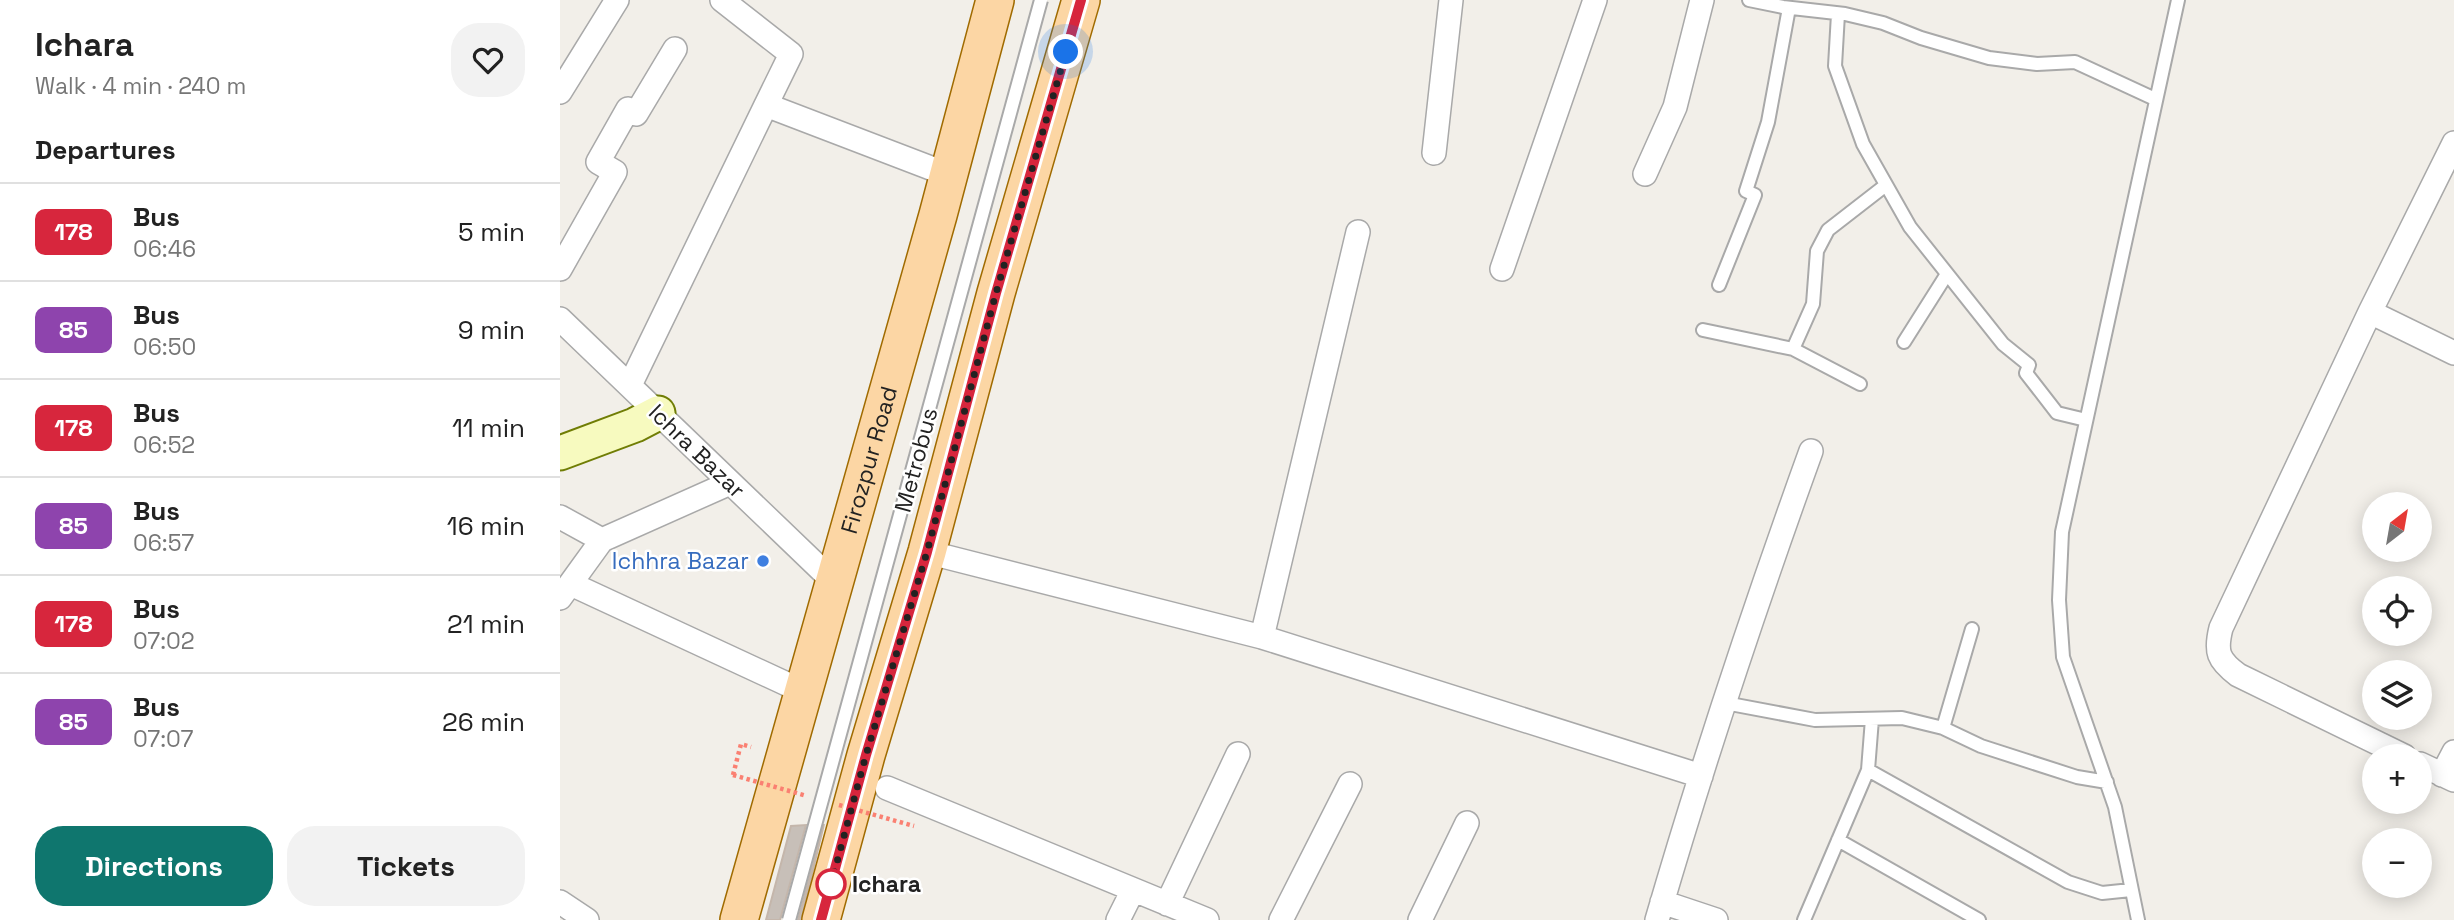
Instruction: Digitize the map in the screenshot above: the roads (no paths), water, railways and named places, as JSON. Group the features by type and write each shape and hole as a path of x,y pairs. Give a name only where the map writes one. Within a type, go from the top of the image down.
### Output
{"main road":[{"name":"Firozpur Road","path":"739,920 949,175 995,0"},
{"path":"821,920 866,755 927,552 996,293 1081,0"}],"street":[{"path":"560,92 617,0"},
{"path":"630,385 791,54 722,0"},
{"path":"1434,153 1451,0"},
{"path":"1502,269 1595,0"},
{"path":"1645,174 1675,107 1702,0"},
{"path":"560,269 615,172 598,162 628,109 636,114 676,49"},
{"path":"766,104 949,175"},
{"path":"2379,744 2238,675 2222,663 2217,645 2221,628 2370,312 2454,143"},
{"path":"1262,637 1358,232"},
{"path":"2370,312 2454,353"},
{"name":"Ichra Bazar","path":"560,319 835,583"},
{"path":"560,453 635,425 658,413"},
{"path":"1716,920 1660,911 1775,550 1811,451"},
{"path":"730,483 602,540 565,591 804,692"},
{"path":"560,517 602,540"},
{"path":"927,552 1262,637 1701,776"},
{"path":"2432,770 2448,778 2454,752"},
{"path":"1167,904 1238,754"},
{"path":"1281,920 1350,784"},
{"path":"887,788 1207,920"},
{"path":"1420,920 1467,823"},
{"path":"1118,920 1133,890"},
{"path":"560,902 587,920"}],"lane":[{"name":"Metrobus","path":"789,920 1041,0"},
{"path":"1749,0 1883,23 1921,38 1989,58 2036,64 2075,62 2155,99"},
{"path":"2138,920 2115,807 2063,657 2059,600 2062,532 2178,0"},
{"path":"1719,285 1755,195 1746,191 1768,122 1789,8"},
{"path":"1838,14 1835,66 1863,144 1910,226 2003,344 2029,365 2026,373 2057,413 2086,420"},
{"path":"1793,349 1813,304 1817,251 1828,230 1886,185"},
{"path":"1904,342 1947,274"},
{"path":"1703,330 1793,349 1860,384"},
{"path":"1942,728 1972,629"},
{"path":"1725,703 1815,720 1902,718 1942,728 1981,746 2065,773 2107,782"},
{"path":"1804,920 1868,770 1872,719"},
{"path":"1868,770 2068,882 2102,893 2131,890"},
{"path":"1838,840 1979,920"}],"place":[{"name":"Ichhra Bazar","path":"763,561"},
{"name":"Ichara","path":"831,884"}]}
